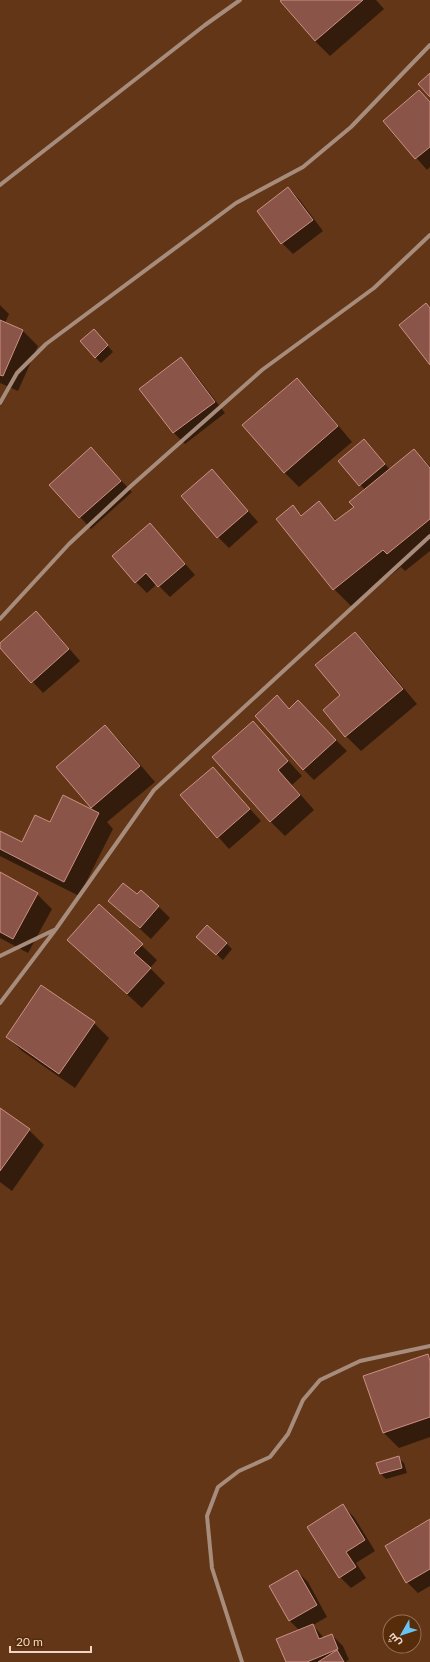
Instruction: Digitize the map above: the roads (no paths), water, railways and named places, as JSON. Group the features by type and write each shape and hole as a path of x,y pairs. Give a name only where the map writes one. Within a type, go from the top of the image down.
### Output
{"street":[{"path":"0,185 204,25 240,0"},
{"path":"0,403 17,373 46,344 236,203 304,167 351,127 430,45"},
{"path":"0,619 69,544 131,486 262,370 374,288 430,235"},
{"path":"0,1003 56,929 154,790 430,536"},
{"path":"0,956 56,929"},
{"path":"242,1662 212,1568 207,1516 218,1487 239,1471 270,1457 288,1434 303,1400 320,1380 360,1361 430,1346"}]}
